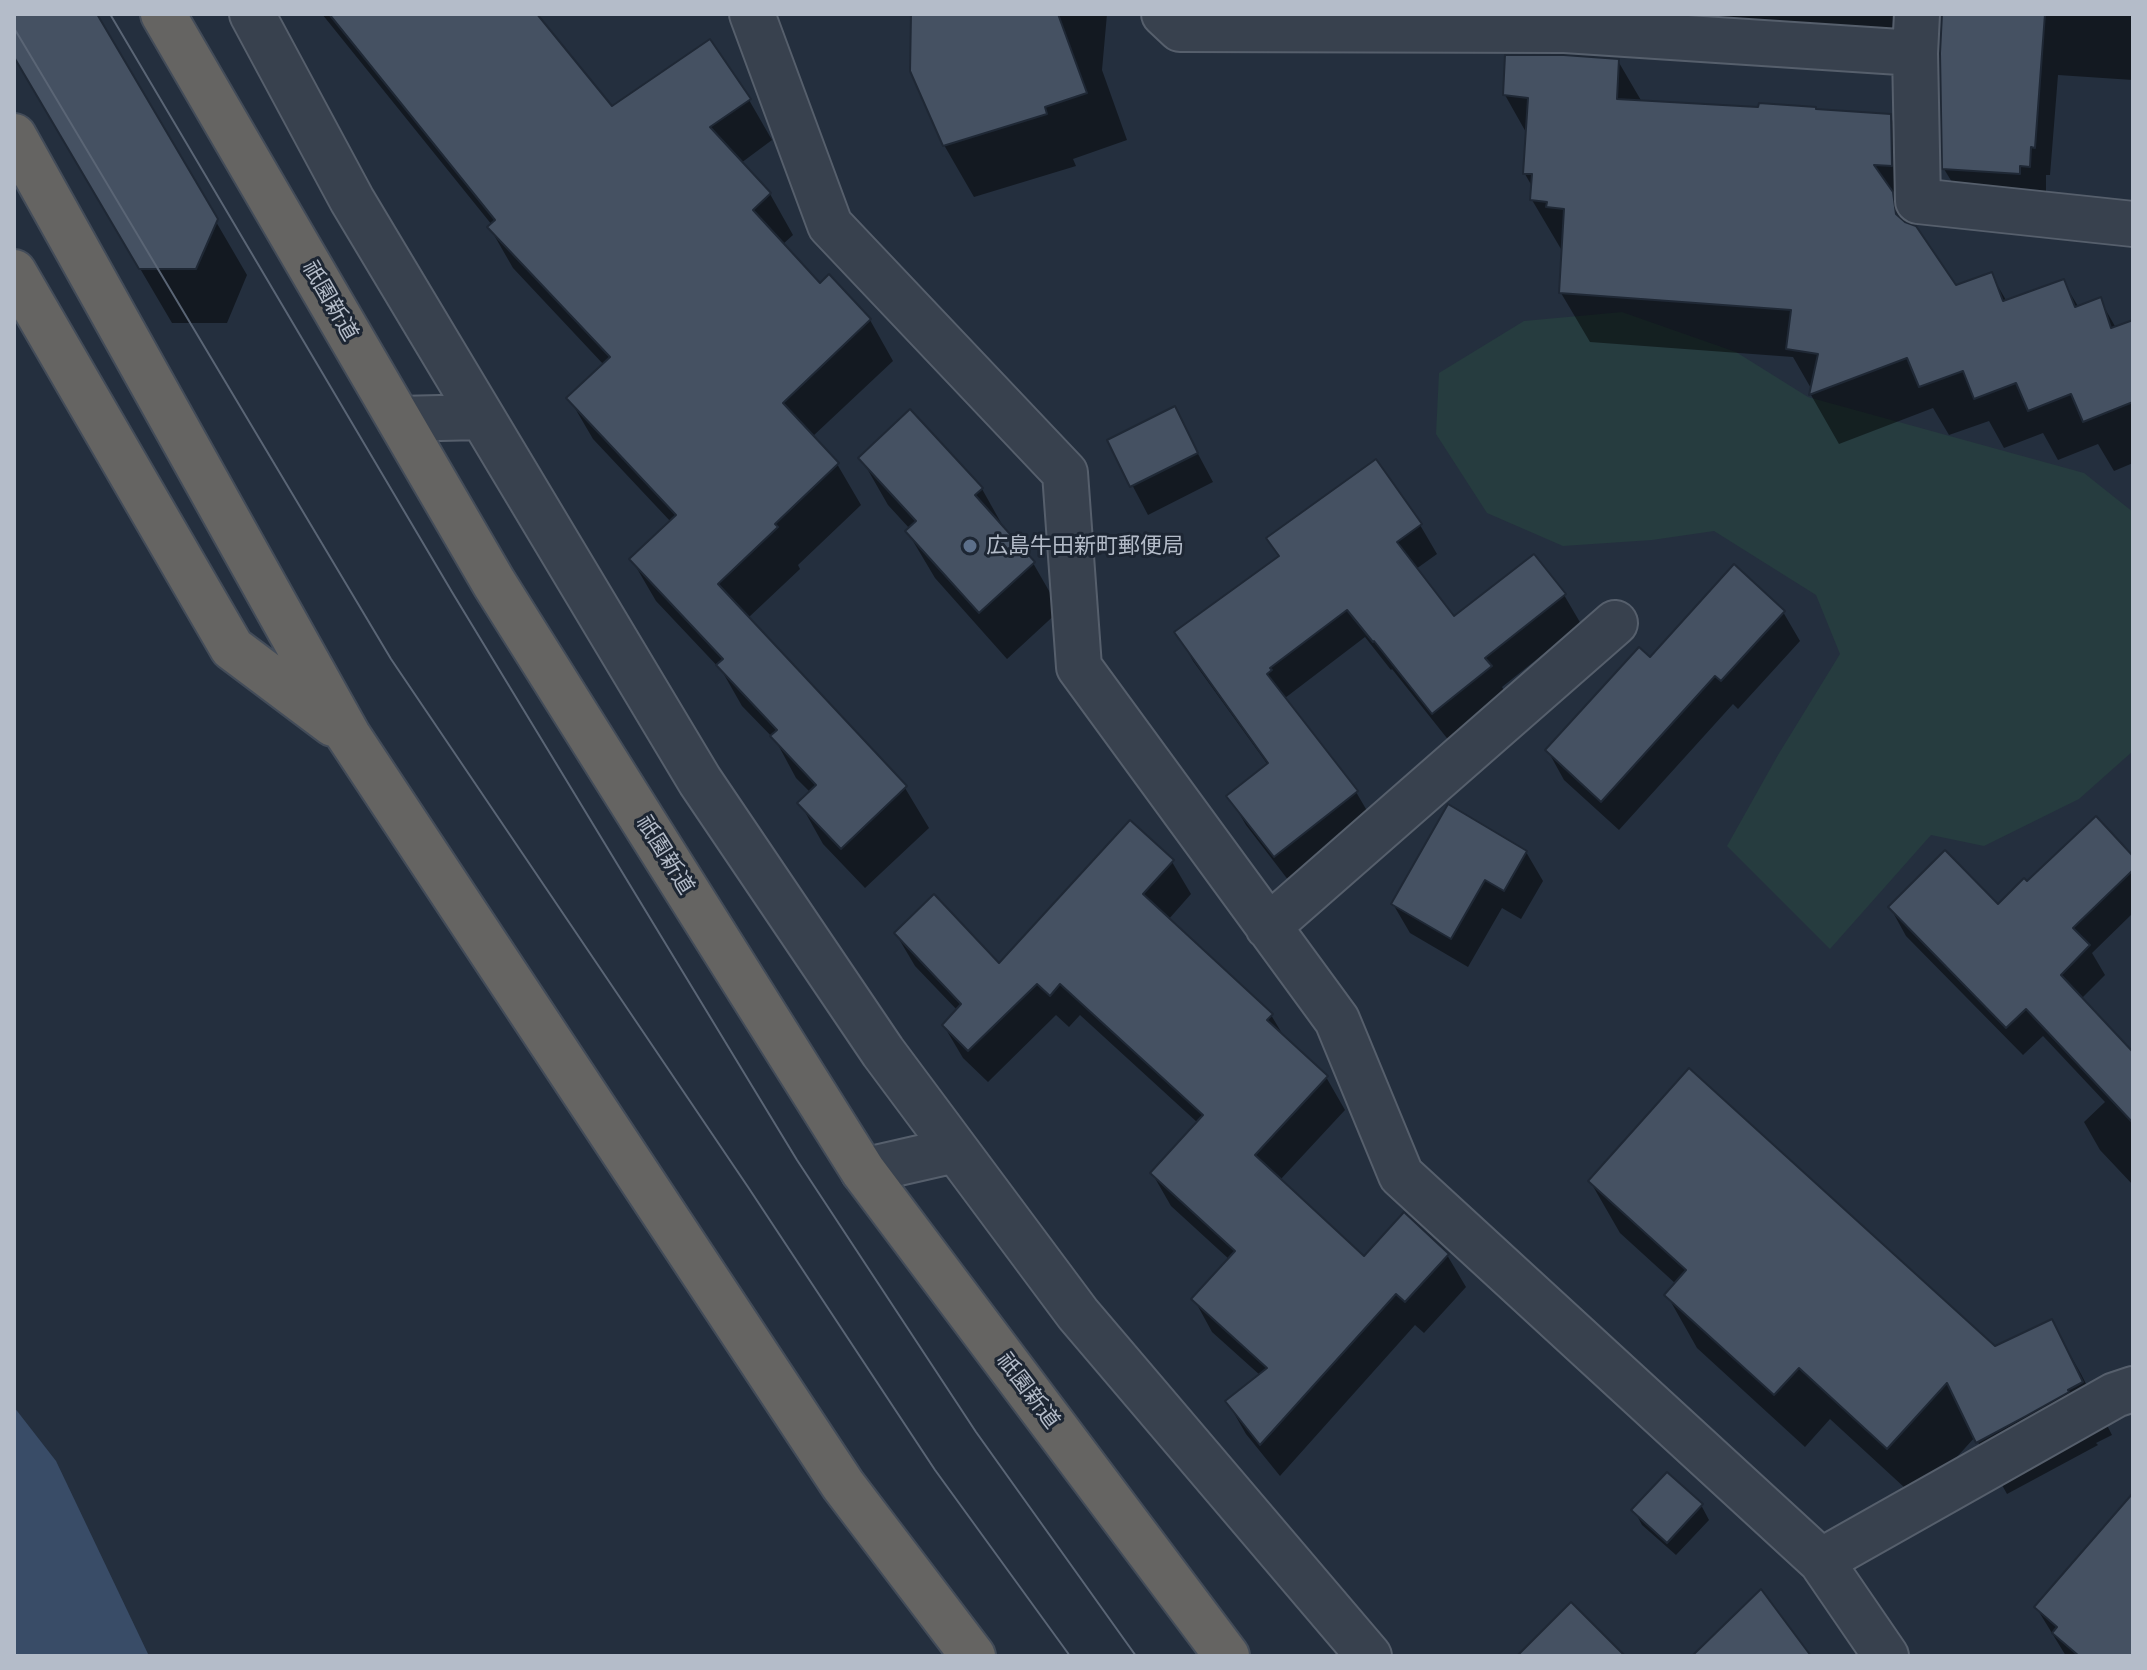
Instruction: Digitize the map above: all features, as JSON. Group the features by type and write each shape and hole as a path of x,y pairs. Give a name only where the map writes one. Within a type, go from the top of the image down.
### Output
{"highway":[{"name":"祇園新道","path":"163,14 494,583 863,1171 1227,1656"},
{"path":"14,136 348,735 843,1485 973,1656"},
{"path":"14,272 232,648 348,735"}],"street":[{"path":"252,14 352,200 700,781 883,1052 1078,1314 1369,1656"},
{"path":"752,14 830,225 1065,473 1079,667 1337,1020 1401,1175 1821,1561 1886,1656"},
{"path":"1164,14 1180,29 1565,22 1916,34 1918,201 2133,224"},
{"path":"399,419 481,417"},
{"path":"1268,927 1615,623"},
{"path":"863,1171 955,1150"},
{"path":"1821,1561 2115,1395 2133,1389"}],"green space":[{"path":"1622,312 1736,352 1808,397 2084,473 2133,512 2133,751 2079,799 1984,846 1931,835 1830,949 1727,846 1840,654 1816,595 1714,531 1652,540 1563,546 1487,513 1436,434 1439,373 1524,321"}],"water":[{"path":"14,1407 56,1461 149,1656 14,1656"}],"building":[{"path":"14,14 97,14 218,219 196,269 139,269 14,57"},
{"path":"329,14 537,14 612,106 710,39 751,99 710,127 771,193 753,210 820,283 829,274 871,319 783,403 839,463 718,584 907,786 841,849 797,803 816,785 770,736 777,730 716,665 723,659 629,559 676,515 566,398 610,357 487,227 495,220"},
{"path":"911,14 1058,14 1087,93 1045,107 1047,114 943,146 910,71"},
{"path":"1942,14 2045,14 2035,148 2031,147 2030,167 2020,166 2020,174 1942,169"},
{"path":"1505,55 1619,59 1617,99 1758,107 1759,103 1891,114 1892,166 1874,165 1893,192 1896,214 1916,226 1956,285 1992,272 2003,301 2064,279 2075,307 2101,297 2111,328 2133,320 2133,402 2083,422 2071,394 2028,411 2016,383 1974,399 1963,371 1919,387 1907,358 1809,395 1818,354 1786,349 1791,310 1559,293 1564,209 1546,207 1547,202 1530,200 1532,174 1523,174 1528,98 1503,95"},
{"path":"1175,406 1198,453 1130,487 1107,440"},
{"path":"910,409 983,488 975,495 1035,562 979,613 905,531 916,521 858,458"},
{"path":"1376,459 1422,524 1397,542 1454,616 1534,554 1566,594 1485,658 1492,666 1432,714 1347,610 1270,668 1272,670 1267,674 1358,791 1274,857 1226,796 1268,763 1174,632 1279,556 1266,538"},
{"path":"1734,564 1785,611 1721,681 1715,676 1601,802 1545,750 1639,647 1650,657"},
{"path":"1448,804 1527,851 1504,891 1485,880 1451,939 1391,904"},
{"path":"2096,816 2133,856 2133,870 2073,928 2090,945 2061,975 2133,1052 2133,1123 2026,1009 2006,1028 1888,907 1945,850 1998,904"},
{"path":"1130,820 1174,860 1143,894 1273,1014 1267,1020 1328,1076 1255,1155 1364,1256 1404,1212 1449,1254 1405,1302 1396,1294 1260,1445 1225,1401 1267,1368 1191,1299 1235,1251 1150,1173 1203,1115 1060,984 1050,996 1037,984 968,1051 942,1025 961,1004 894,933 934,894 999,963"},
{"path":"1689,1068 1995,1346 2052,1319 2083,1382 1976,1443 1947,1383 1887,1449 1799,1368 1774,1395 1664,1295 1686,1270 1588,1181"},
{"path":"1667,1472 1703,1504 1667,1543 1631,1510"},
{"path":"2133,1493 2133,1656 2079,1656 2052,1633 2057,1627 2034,1607"},
{"path":"1761,1589 1811,1656 1692,1656"},
{"path":"1571,1602 1625,1656 1517,1656"}],"tram line":[{"path":"110,14 452,592 797,1160 976,1432 1136,1656"},
{"path":"14,28 391,659 935,1470 1070,1656"}],"place":[{"name":"広島牛田新町郵便局","path":"970,546"}]}
